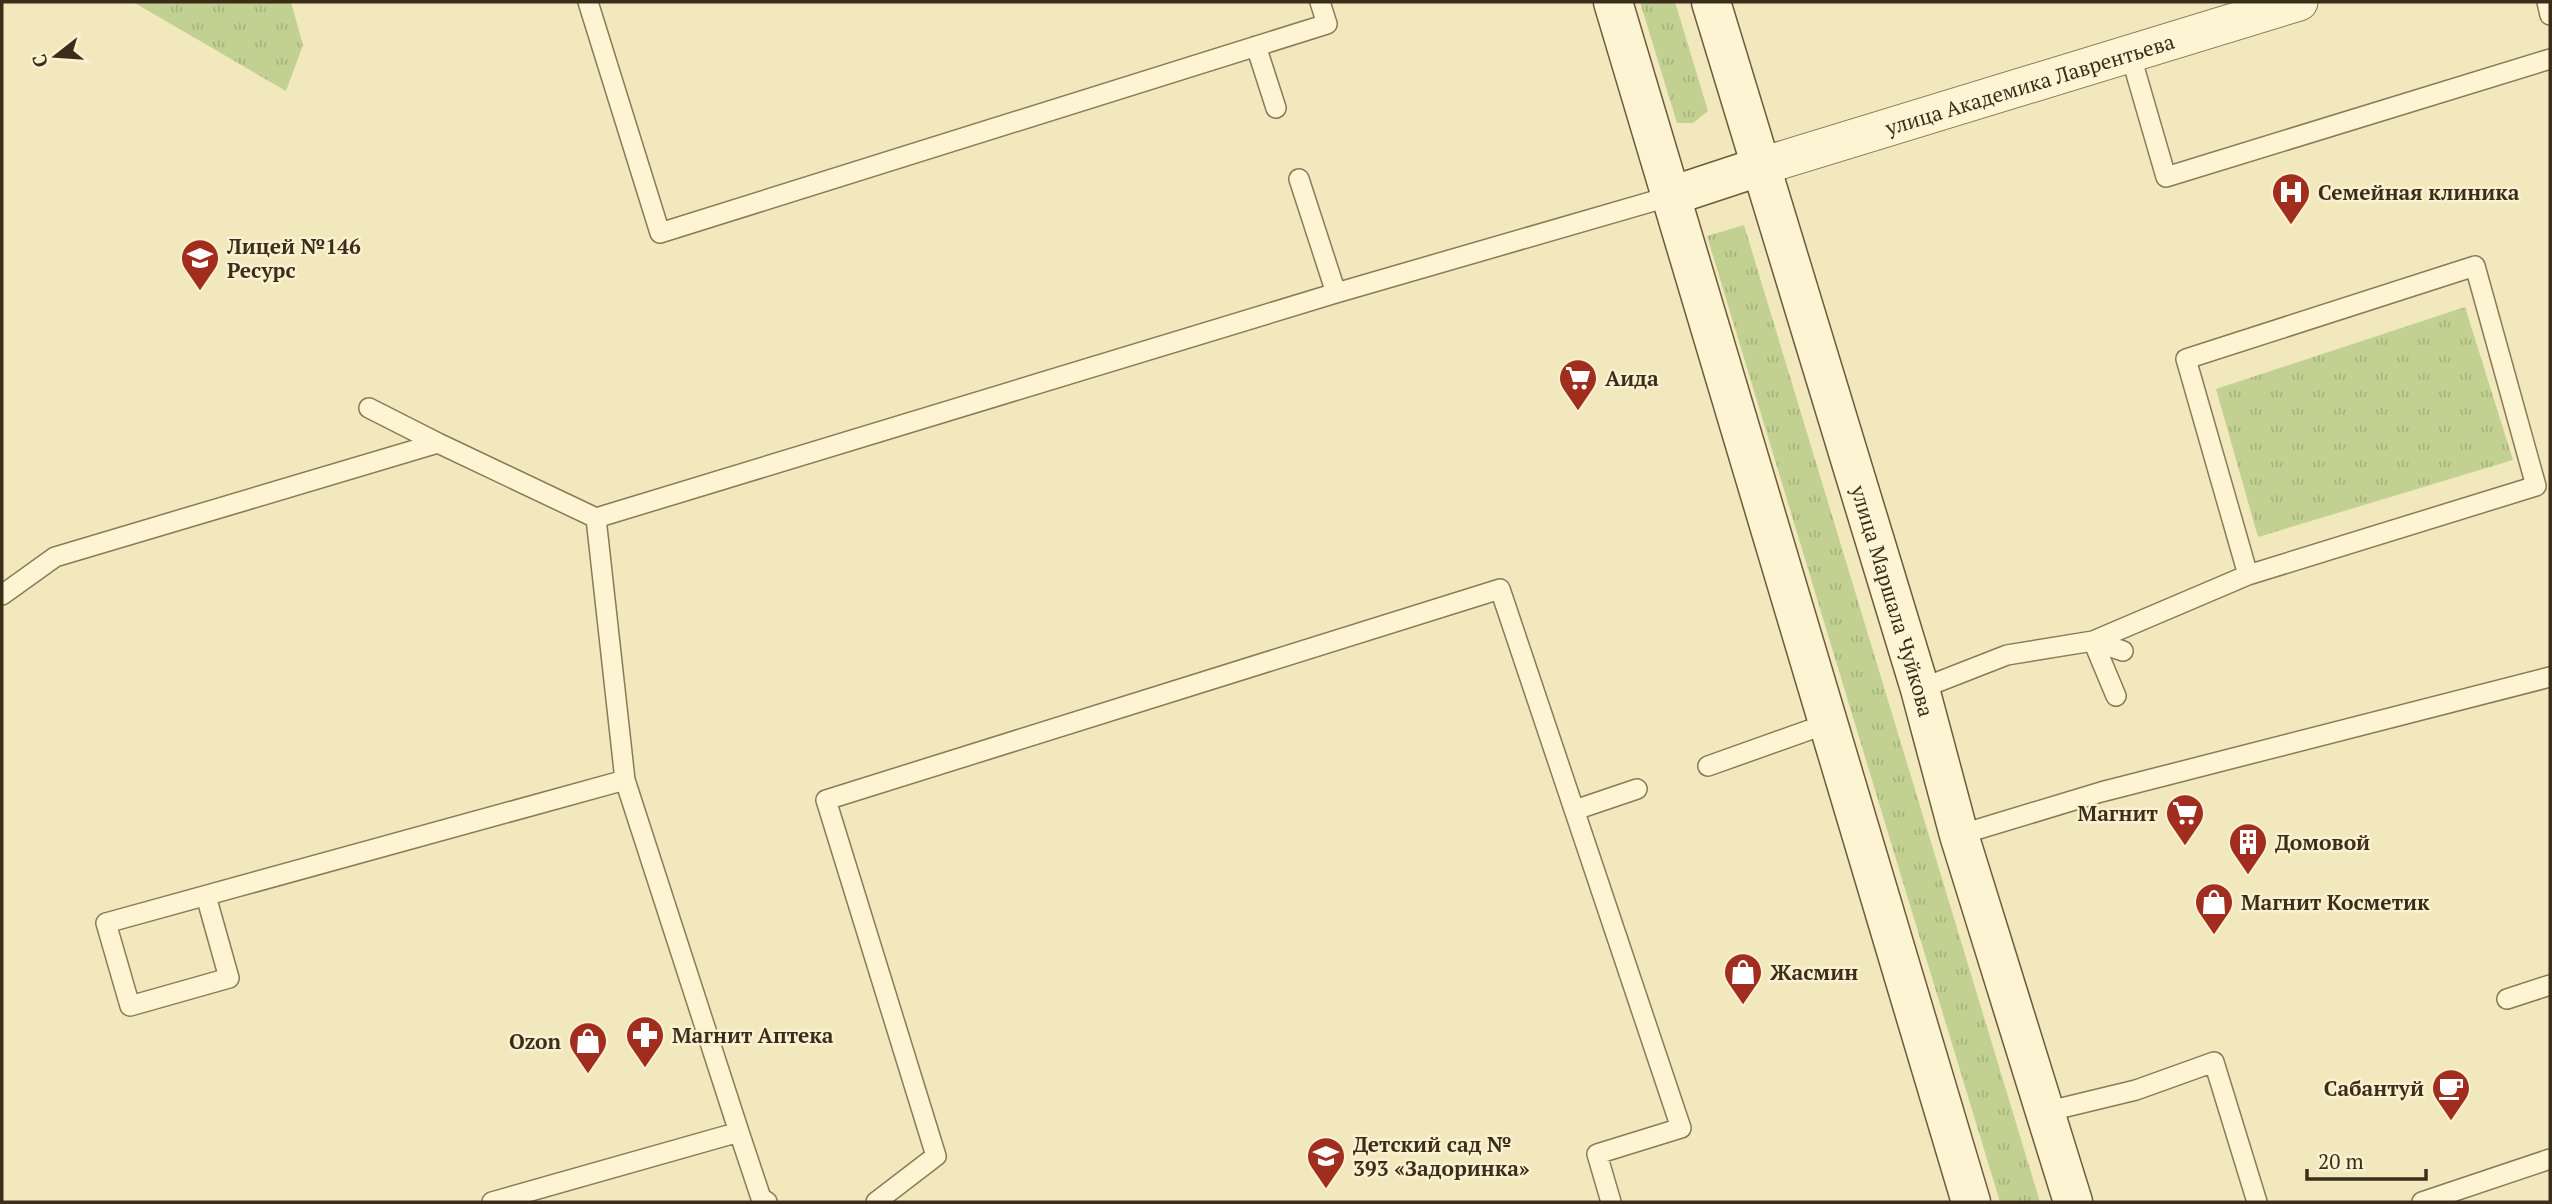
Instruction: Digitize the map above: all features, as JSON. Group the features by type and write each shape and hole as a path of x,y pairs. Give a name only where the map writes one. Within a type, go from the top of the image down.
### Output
{"main road":[{"path":"1613,2 1971,1202"},
{"name":"улица Маршала Чуйкова","path":"1711,2 1920,689 1959,835 2073,1202"},
{"path":"1671,196 1762,166"}],"street":[{"name":"улица Академика Лаврентьева","path":"1762,166 2130,53 2240,10 2299,2"}],"lane":[{"path":"588,2 660,233 1327,24 1320,2"},
{"path":"2547,2 2550,15"},
{"path":"1256,46 1276,108"},
{"path":"2130,53 2166,177 2550,59"},
{"path":"1299,179 1336,293"},
{"path":"369,408 597,518 1336,293 1671,196"},
{"path":"1920,689 2007,655 2093,641 2248,575 2543,484 2475,266 2186,359 2248,575"},
{"path":"2,595 55,557 439,443"},
{"path":"597,518 625,780 762,1201"},
{"path":"876,1202 936,1156 826,800 1500,589 1681,1128 1597,1154 1611,1202"},
{"path":"2093,641 2123,651"},
{"path":"2093,641 2116,696"},
{"path":"1959,835 2101,792 2550,677"},
{"path":"1708,766 1829,723"},
{"path":"206,896 229,978 130,1006 106,923 625,780"},
{"path":"1575,810 1637,789"},
{"path":"2507,999 2550,985"},
{"path":"2045,1112 2136,1090 2214,1062 2257,1202"},
{"path":"492,1202 739,1132"},
{"path":"2422,1202 2550,1158"}],"green space":[{"path":"133,2 291,2 303,45 286,91"},
{"path":"1640,2 1675,2 1708,111 1693,123 1677,123"},
{"path":"1744,225 2040,1202 2000,1202 1707,236"},
{"path":"2465,307 2513,460 2258,537 2216,389"}],"place":[{"name":"Семейная клиника","path":"2291,226"},
{"name":"Лицей №146 Ресурс","path":"200,292"},
{"name":"Аида","path":"1578,412"},
{"name":"Магнит","path":"2185,847"},
{"name":"Домовой","path":"2248,876"},
{"name":"Магнит Косметик","path":"2214,936"},
{"name":"Жасмин","path":"1743,1006"},
{"name":"Магнит Аптека","path":"645,1069"},
{"name":"Ozon","path":"588,1075"},
{"name":"Сабантуй","path":"2451,1122"},
{"name":"Детский сад № 393 «Задоринка»","path":"1326,1190"}]}
